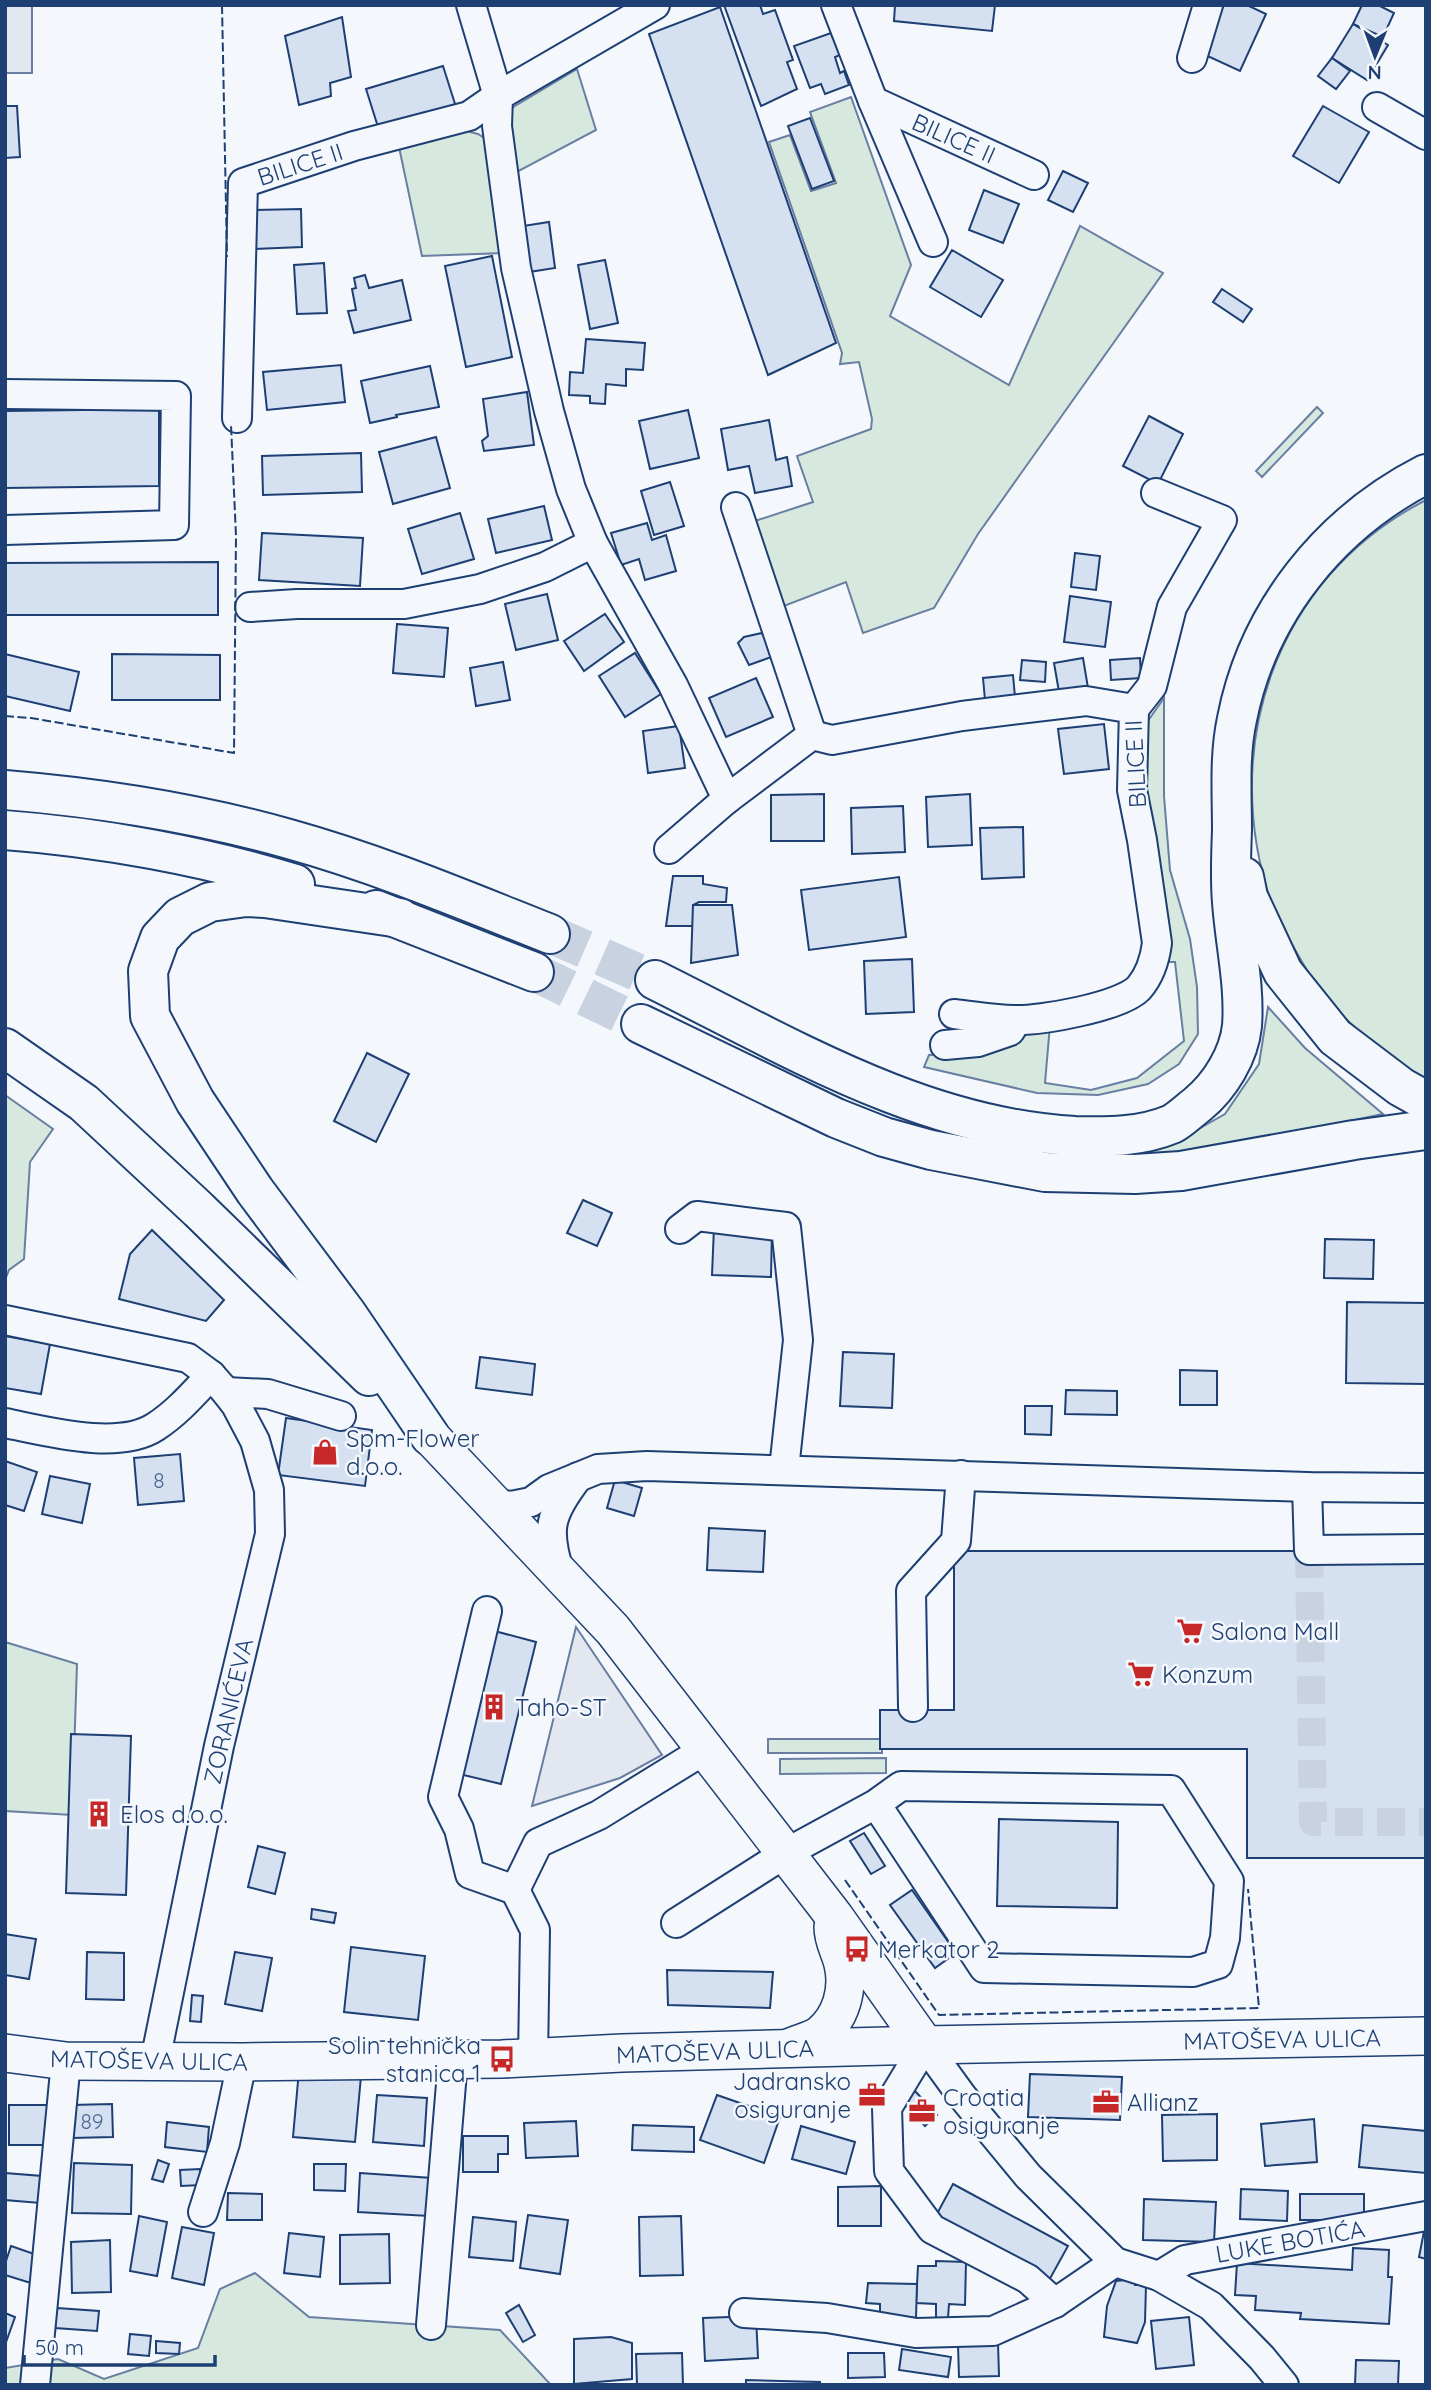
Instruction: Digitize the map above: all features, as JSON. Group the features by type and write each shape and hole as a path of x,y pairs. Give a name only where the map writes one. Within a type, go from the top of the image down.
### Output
{"highway":[{"path":"655,980 859,1082 932,1109 983,1123 1044,1134 1098,1137 1139,1135 1175,1122 1206,1097 1231,1064 1242,1029 1241,982 1231,901 1231,768 1237,719 1249,673 1268,628 1293,587 1324,549 1359,516 1398,488 1426,474"},
{"path":"5,790 117,802 290,839 403,876 550,934"},
{"path":"1231,816 1248,897 1283,972 1335,1037 1401,1087 1426,1101"},
{"path":"5,830 105,843 234,868 321,891 400,918 534,972"},
{"path":"400,918 265,898 246,897 210,902 180,917 160,938 148,971 149,1004 150,1016 195,1101 255,1191 347,1314 430,1436"},
{"path":"641,1024 836,1118 884,1137 932,1150 1045,1172 1135,1174 1181,1171 1426,1130"},
{"path":"5,1048 94,1112 199,1210 430,1436"}],"main road":[{"path":"430,1436 613,1630 834,1916 925,2045"},
{"path":"786,2049 819,2035 832,2022 841,2006 845,1987 843,1964 833,1938 834,1916"},
{"name":"MATOŠEVA ULICA","path":"5,2053 66,2061 453,2060 925,2045 1426,2036"}],"street":[{"path":"471,5 498,96 497,126 516,268 549,411 571,489 593,543 673,685 727,799"},
{"name":"BILICE II","path":"237,418 243,183 354,146 469,116 498,96 655,5"},
{"name":"BILICE II","path":"836,5 873,101 933,242"},
{"path":"1192,58 1208,5"},
{"name":"BILICE II","path":"873,101 1034,175"},
{"path":"1377,107 1426,135"},
{"path":"5,394 176,396 174,525 5,530"},
{"path":"1134,709 1153,686 1172,607 1222,520 1156,493"},
{"path":"669,849 727,799 813,735 736,507"},
{"path":"250,607 296,604 404,604 480,589 545,567 593,543"},
{"name":"BILICE II","path":"813,735 832,740 962,716 1086,701 1134,709 1132,790 1157,943 1150,972 1138,989 1120,999 1089,1010 1016,1021 954,1014"},
{"name":"BILICE II","path":"945,1045 978,1042 1010,1031 1016,1021"},
{"path":"680,1229 697,1216 786,1227 798,1340 784,1469"},
{"name":"ZORANIĆEVA","path":"5,1320 188,1358 219,1383 236,1405 255,1441 269,1490 270,1534 219,1746 155,2061"},
{"path":"5,1423 82,1438 120,1438 153,1429 184,1404 219,1383 268,1394 341,1416"},
{"path":"492,1503 511,1506 531,1502 549,1489 578,1477 598,1469 621,1466 1307,1487 1426,1488"},
{"path":"913,1707 911,1591 956,1541 961,1475"},
{"path":"560,1574 551,1545 552,1522 557,1505 578,1477"},
{"path":"1307,1487 1309,1550 1426,1549"},
{"path":"487,1611 443,1797 459,1829 470,1874 515,1889 535,1930 533,2059"},
{"path":"515,1889 538,1843 599,1815 706,1749"},
{"path":"676,1923 786,1853 876,1804 901,1786 1171,1790 1229,1881 1225,1938 1218,1964 1193,1972 984,1968 876,1804"},
{"path":"1055,2303 1027,2279 932,2229 889,2171 887,2108 925,2045 962,2096 1028,2176 1115,2262 1159,2276 1211,2306 1262,2358 1284,2385"},
{"path":"431,2325 453,2060"},
{"path":"35,2385 66,2061"},
{"path":"203,2212 225,2143 242,2062"},
{"name":"LUKE BOTIĆA","path":"1159,2276 1185,2260 1426,2216"},
{"path":"744,2313 827,2319 916,2333 993,2331 1055,2303 1115,2262"}],"shaded area":[{"path":"5,5 32,5 32,73 5,73"},
{"path":"577,69 596,130 513,174 505,112"},
{"path":"851,97 911,265 890,316 1009,385 1080,226 1163,273 978,534 934,608 863,633 846,582 784,606 755,521 813,502 797,456 871,429 872,419 859,362 840,364 842,353 769,142 790,135 811,191 836,183 810,112"},
{"path":"459,129 486,139 504,253 422,256 399,147"},
{"path":"1317,407 1323,413 1262,477 1256,471"},
{"path":"1426,500 1426,1079 1361,1033 1327,999 1307,971 1273,908 1257,848 1252,789 1257,730 1272,674 1296,622 1330,574 1373,533"},
{"path":"1164,698 1164,796 1170,870 1190,939 1197,987 1198,1034 1179,1064 1148,1084 1098,1095 1037,1093 924,1067 929,1055 972,1053 1009,1042 1050,1025 1045,1083 1091,1090 1137,1078 1184,1041 1175,962 1164,962 1144,804 1143,728"},
{"path":"1268,1007 1305,1048 1383,1114 1293,1133 1143,1155 1175,1142 1225,1114 1259,1064"},
{"path":"5,1095 53,1129 30,1162 24,1259 9,1270 5,1280"},
{"path":"576,1627 662,1755 620,1778 532,1806"},
{"path":"5,1642 77,1664 72,1815 5,1811"},
{"path":"768,1739 882,1739 882,1753 768,1753"},
{"path":"886,1758 886,1773 780,1774 780,1759"},
{"path":"255,2273 309,2317 500,2330 551,2385 5,2385 5,2368 58,2359 104,2379 198,2348 220,2289"}],"building":[{"path":"724,5 760,5 763,14 775,10 793,60 787,62 797,89 761,106"},
{"path":"895,5 995,5 992,31 894,21"},
{"path":"1224,5 1247,5 1266,14 1240,71 1201,53"},
{"path":"1362,5 1378,5 1394,13 1383,37 1353,24"},
{"path":"720,7 836,343 768,375 649,34"},
{"path":"342,17 351,77 330,83 331,96 299,105 285,36"},
{"path":"1353,24 1388,45 1367,80 1332,58"},
{"path":"831,33 840,55 835,57 840,73 844,71 849,85 825,94 821,84 810,88 794,46"},
{"path":"1332,58 1350,71 1336,89 1318,76"},
{"path":"443,66 456,107 379,130 366,89"},
{"path":"5,106 17,106 20,157 5,158"},
{"path":"1323,106 1369,132 1339,183 1293,156"},
{"path":"810,118 834,181 812,189 788,126"},
{"path":"1063,171 1088,183 1073,212 1048,200"},
{"path":"984,190 1019,204 1003,243 969,230"},
{"path":"301,209 302,247 253,249 252,210"},
{"path":"549,222 555,268 529,272 523,226"},
{"path":"952,250 1003,280 981,317 930,287"},
{"path":"492,256 512,357 466,367 445,266"},
{"path":"605,260 618,323 590,329 578,265"},
{"path":"324,263 327,313 297,314 294,265"},
{"path":"365,275 369,288 402,280 411,320 354,333 348,311 356,310 352,289 356,288 354,278"},
{"path":"1222,289 1252,309 1243,322 1213,302"},
{"path":"586,339 645,343 643,370 626,369 626,386 606,384 605,404 590,403 590,396 569,395 570,372 583,373"},
{"path":"341,365 345,402 267,410 263,372"},
{"path":"430,366 439,407 370,423 361,381"},
{"path":"527,392 534,445 484,451 482,441 488,436 483,399"},
{"path":"159,409 159,486 5,488 5,411"},
{"path":"688,410 699,458 650,469 639,421"},
{"path":"1149,416 1183,434 1158,484 1123,466"},
{"path":"769,420 776,460 787,457 792,486 755,493 749,466 728,470 721,429"},
{"path":"436,437 450,488 393,504 379,452"},
{"path":"361,453 362,492 263,495 262,456"},
{"path":"670,482 684,526 654,535 641,491"},
{"path":"544,506 552,540 496,553 488,519"},
{"path":"460,513 474,559 422,574 408,529"},
{"path":"647,523 652,540 666,535 676,571 645,580 639,559 621,565 611,533"},
{"path":"262,533 363,538 360,586 259,580"},
{"path":"1075,553 1100,556 1096,590 1071,587"},
{"path":"218,562 218,615 5,615 5,563"},
{"path":"547,594 558,640 516,650 505,604"},
{"path":"1070,596 1111,602 1105,647 1064,642"},
{"path":"605,614 624,642 584,671 564,641"},
{"path":"397,624 448,628 444,677 393,673"},
{"path":"762,633 774,656 749,665 738,643 744,637"},
{"path":"635,653 661,694 625,717 599,676"},
{"path":"5,654 79,672 70,711 5,696"},
{"path":"112,654 220,655 220,700 112,700"},
{"path":"1083,658 1088,688 1059,692 1054,663"},
{"path":"1140,658 1141,678 1111,680 1110,660"},
{"path":"1022,660 1046,662 1045,682 1020,680"},
{"path":"503,662 510,700 476,706 470,668"},
{"path":"1013,675 1015,697 985,700 983,678"},
{"path":"756,678 773,717 726,737 709,698"},
{"path":"1104,724 1109,769 1064,774 1058,729"},
{"path":"679,726 685,768 648,773 643,731"},
{"path":"824,794 824,841 771,841 771,795"},
{"path":"970,794 972,845 928,847 926,797"},
{"path":"903,806 905,852 852,854 851,808"},
{"path":"1023,827 1024,877 982,879 980,828"},
{"path":"673,876 703,876 703,884 727,888 726,902 699,902 693,905 693,926 666,926"},
{"path":"899,877 906,937 809,950 801,890"},
{"path":"693,905 732,905 738,955 691,963"},
{"path":"912,959 914,1012 866,1014 864,961"},
{"path":"367,1053 409,1074 376,1142 334,1121"},
{"path":"583,1200 612,1213 597,1246 567,1233"},
{"path":"714,1227 772,1230 771,1277 712,1275"},
{"path":"152,1230 224,1300 206,1321 119,1299 130,1254"},
{"path":"1325,1239 1374,1240 1373,1279 1324,1278"},
{"path":"1347,1302 1426,1303 1426,1384 1346,1383"},
{"path":"5,1336 50,1344 41,1394 5,1388"},
{"path":"843,1352 894,1354 892,1408 840,1406"},
{"path":"480,1357 535,1364 532,1395 476,1388"},
{"path":"1180,1370 1217,1371 1217,1405 1180,1405"},
{"path":"1066,1390 1117,1391 1117,1415 1065,1414"},
{"path":"1025,1406 1052,1406 1051,1435 1025,1434"},
{"name":"Spm-Flower d.o.o.","path":"286,1418 372,1430 365,1486 278,1475"},
{"path":"180,1454 184,1501 138,1505 134,1458"},
{"path":"5,1461 37,1472 24,1511 5,1505"},
{"path":"50,1476 90,1484 82,1523 42,1514"},
{"path":"615,1480 642,1488 634,1516 607,1508"},
{"path":"709,1528 765,1531 763,1572 707,1570"},
{"name":"Salona Mall","path":"954,1551 1426,1551 1426,1858 1247,1858 1247,1749 880,1749 880,1710 954,1710"},
{"name":"Taho-ST","path":"487,1629 536,1642 501,1784 451,1772"},
{"name":"Elos d.o.o.","path":"71,1734 131,1736 126,1895 66,1893"},
{"path":"999,1819 1118,1822 1117,1908 997,1906"},
{"path":"864,1833 885,1866 871,1874 850,1841"},
{"path":"258,1846 285,1853 275,1894 248,1887"},
{"path":"912,1890 956,1953 935,1968 890,1905"},
{"path":"312,1909 336,1913 334,1923 311,1919"},
{"path":"5,1934 36,1939 29,1979 5,1975"},
{"path":"351,1947 425,1956 418,2020 344,2012"},
{"path":"87,1952 124,1953 124,2000 86,1999"},
{"path":"235,1952 272,1958 262,2011 225,2004"},
{"path":"667,1970 773,1972 770,2008 668,2005"},
{"path":"192,1995 203,1996 201,2022 190,2021"},
{"path":"299,2070 361,2076 355,2142 293,2137"},
{"path":"1030,2074 1122,2077 1120,2120 1028,2117"},
{"path":"915,2091 937,2115 925,2126 903,2102"},
{"path":"377,2095 427,2098 424,2146 373,2142"},
{"path":"717,2095 780,2117 764,2163 700,2140"},
{"path":"112,2104 113,2137 72,2138 71,2105"},
{"path":"9,2105 49,2105 49,2145 9,2145"},
{"path":"1217,2114 1217,2160 1163,2161 1162,2115"},
{"path":"1314,2119 1317,2162 1265,2166 1261,2124"},
{"path":"576,2121 578,2156 526,2158 524,2123"},
{"path":"167,2122 209,2127 207,2152 165,2147"},
{"path":"633,2125 694,2127 694,2152 632,2150"},
{"path":"1363,2125 1426,2131 1426,2173 1359,2167"},
{"path":"801,2126 855,2142 846,2174 792,2159"},
{"path":"463,2136 508,2136 508,2154 498,2154 498,2172 463,2172"},
{"path":"158,2160 169,2164 163,2182 152,2179"},
{"path":"74,2163 132,2165 131,2214 72,2213"},
{"path":"314,2164 346,2164 345,2191 314,2190"},
{"path":"200,2169 201,2185 181,2186 180,2170"},
{"path":"5,2173 42,2176 40,2203 5,2200"},
{"path":"360,2173 432,2178 429,2216 358,2212"},
{"path":"953,2184 1068,2246 1047,2284 932,2223"},
{"path":"881,2186 881,2226 838,2226 838,2187"},
{"path":"1241,2189 1288,2191 1287,2221 1240,2219"},
{"path":"228,2193 262,2194 262,2220 227,2220"},
{"path":"1300,2194 1364,2194 1364,2220 1300,2220"},
{"path":"1144,2199 1216,2202 1214,2242 1143,2240"},
{"path":"528,2215 568,2220 560,2274 520,2268"},
{"path":"139,2216 167,2222 157,2276 130,2271"},
{"path":"681,2216 683,2275 640,2276 639,2217"},
{"path":"473,2217 516,2222 513,2261 469,2257"},
{"path":"1426,2226 1426,2259 1419,2257"},
{"path":"182,2227 214,2233 204,2285 172,2278"},
{"path":"289,2233 324,2237 320,2277 284,2273"},
{"path":"389,2234 390,2283 340,2284 340,2235"},
{"path":"110,2240 111,2292 72,2293 71,2242"},
{"path":"11,2246 43,2257 34,2284 5,2275 5,2264"},
{"path":"1353,2248 1389,2250 1388,2277 1392,2277 1389,2324 1300,2319 1301,2313 1255,2310 1256,2296 1235,2295 1237,2263 1352,2270"},
{"path":"936,2261 966,2262 965,2305 949,2304 948,2318 936,2318 936,2304 916,2303 918,2266 936,2266"},
{"path":"1134,2279 1135,2285 1146,2285 1145,2322 1137,2343 1104,2337 1107,2306 1116,2281"},
{"path":"868,2283 917,2284 916,2318 880,2314 880,2304 866,2303"},
{"path":"519,2305 535,2335 523,2342 506,2313"},
{"path":"57,2308 99,2311 97,2331 55,2328"},
{"path":"5,2313 15,2317 5,2345"},
{"path":"756,2316 758,2358 705,2361 703,2318"},
{"path":"1189,2317 1194,2365 1156,2369 1151,2321"},
{"path":"130,2334 151,2336 149,2356 128,2354"},
{"path":"611,2337 632,2343 632,2379 574,2384 574,2339"},
{"path":"156,2341 180,2343 179,2354 156,2353"},
{"path":"998,2343 999,2376 959,2377 958,2345"},
{"path":"902,2349 951,2357 948,2377 899,2370"},
{"path":"682,2353 683,2385 637,2385 636,2354"},
{"path":"848,2353 884,2353 885,2377 848,2378"},
{"path":"1356,2360 1399,2361 1398,2385 1355,2385"},
{"path":"746,2380 820,2382 820,2385 746,2385"}],"tunnel":[{"path":"550,934 655,980"},
{"path":"534,972 641,1024"},
{"path":"1309,1550 1313,1822 1426,1822"}],"fence":[{"path":"222,5 227,257"},
{"path":"5,716 31,718 234,753 236,536 231,425"},
{"path":"845,1880 939,2015 1259,2008 1248,1889"}],"place":[{"name":"Spm-Flower d.o.o.","path":"325,1452"},
{"name":"Salona Mall","path":"1190,1631"},
{"name":"Konzum","path":"1141,1674"},
{"name":"Taho-ST","path":"494,1707"},
{"name":"Elos d.o.o.","path":"99,1814"},
{"name":"Merkator 2","path":"857,1949"},
{"name":"Solin tehnička stanica 1","path":"502,2059"},
{"name":"Jadransko osiguranje","path":"872,2095"},
{"name":"Allianz","path":"1106,2102"},
{"name":"Croatia osiguranje","path":"922,2111"}]}
